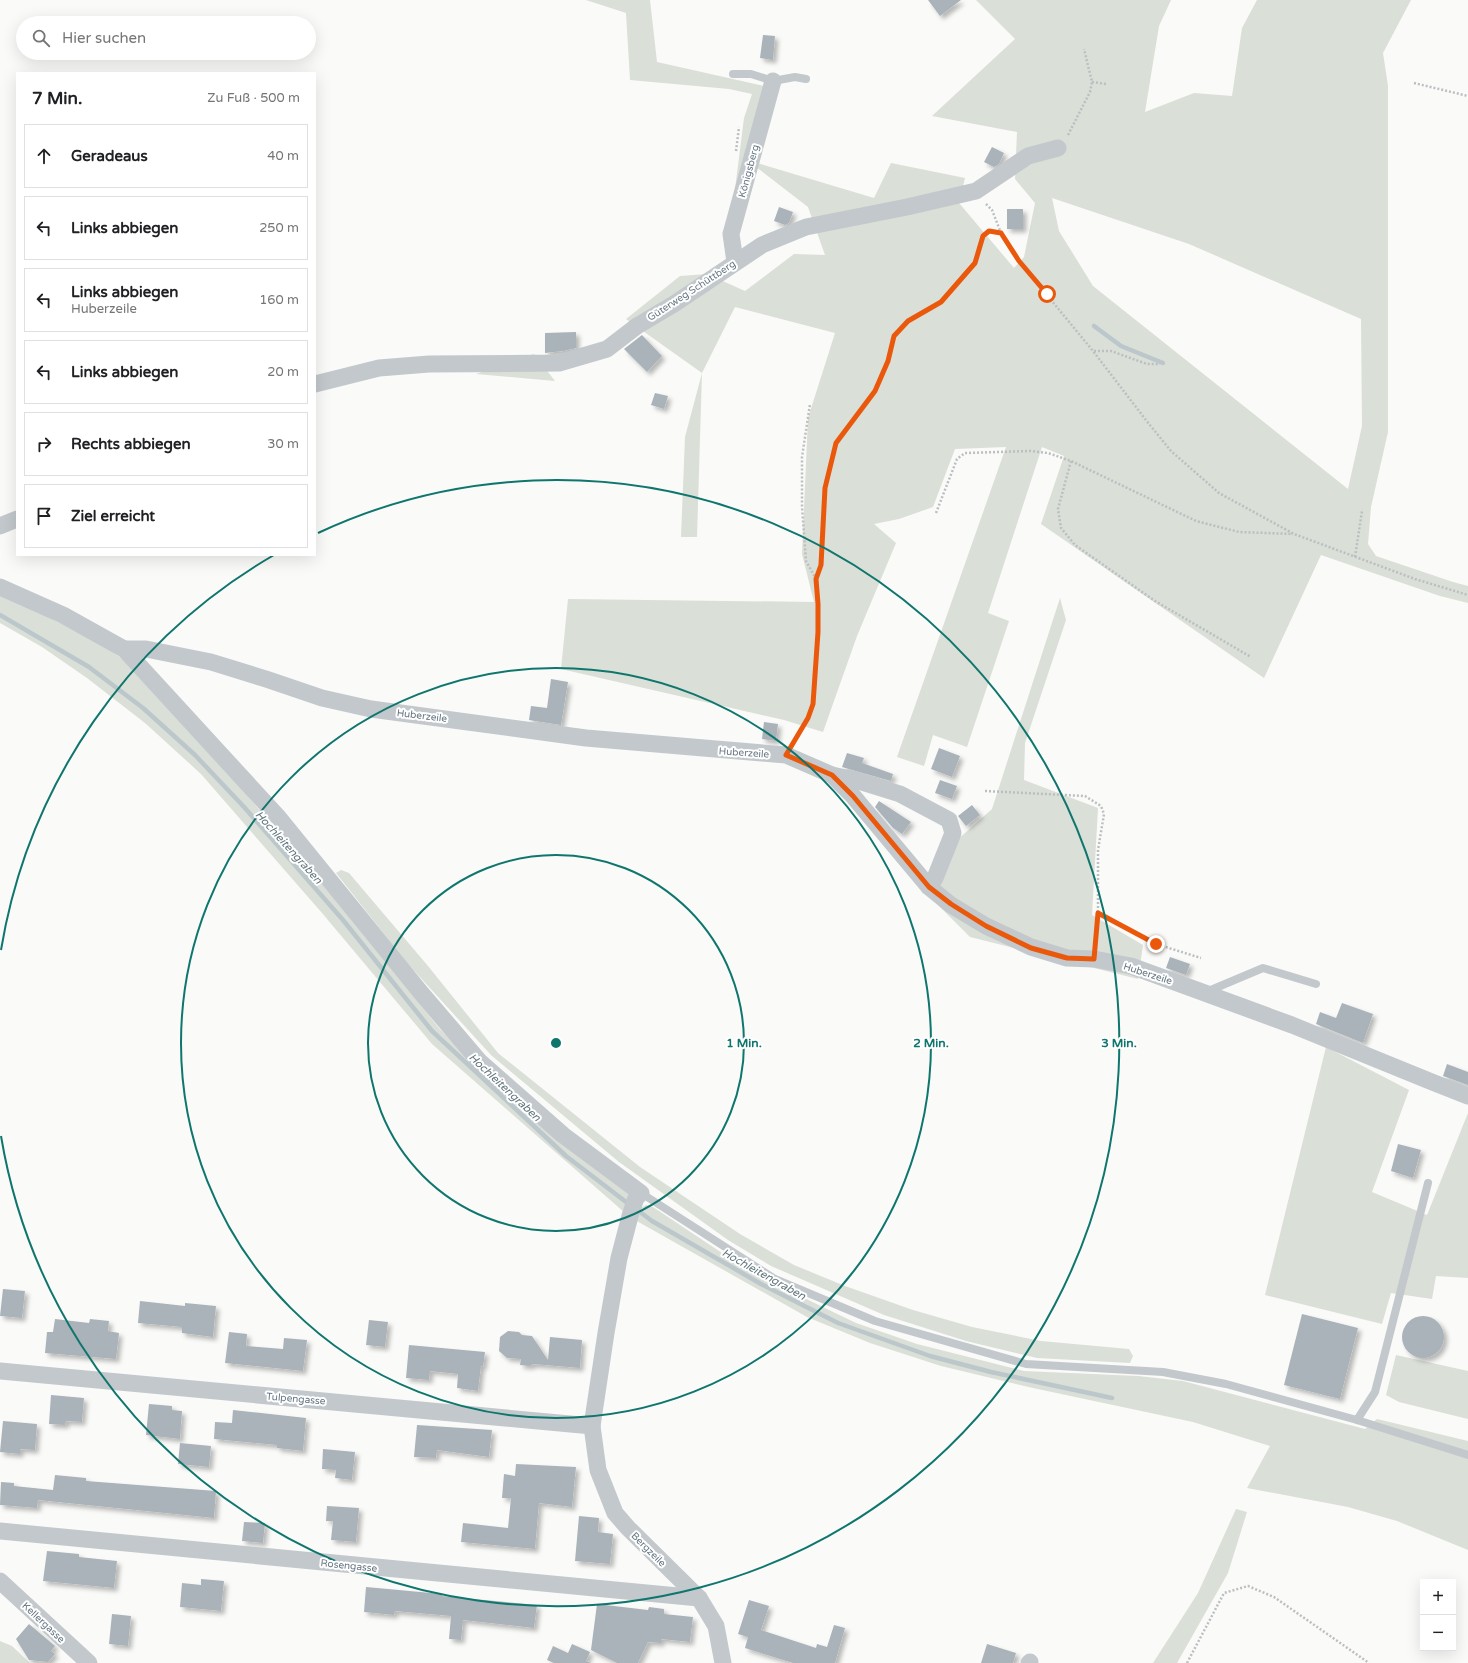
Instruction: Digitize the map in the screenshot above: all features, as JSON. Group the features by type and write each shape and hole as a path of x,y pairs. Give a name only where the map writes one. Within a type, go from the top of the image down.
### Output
{"street":[{"name":"Königsberg","path":"735,262 731,234 773,81"},
{"name":"Güterweg Schüttberg","path":"316,384 379,368 429,364 559,362 607,349 637,326 674,304 762,245 806,227 908,208 976,191 1028,156 1058,148"},
{"path":"0,526 16,519"},
{"path":"0,587 63,615 124,649 279,818 422,994 480,1062 563,1135 639,1196"},
{"name":"Huberzeile","path":"124,649 146,649 211,662 322,698 371,709 586,738 786,755 832,775 853,796 929,887 951,904 986,926 1031,948 1067,958 1094,959 1131,966 1292,1025 1468,1096"},
{"path":"832,775 855,780 900,794 949,820 953,833 935,878 929,887"},
{"name":"Bergzeile","path":"639,1196 630,1216 619,1258 592,1426 598,1470 616,1513 628,1528 699,1598 716,1626 724,1662"},
{"name":"Tulpengasse","path":"0,1371 592,1426"},
{"name":"Rosengasse","path":"0,1531 699,1598"},
{"name":"Kellergasse","path":"0,1581 89,1663"}],"lane":[{"path":"733,74 751,74 773,81 795,77 806,79"},
{"path":"1203,993 1263,968 1316,984"},
{"path":"1357,1420 1375,1392 1428,1183"},
{"path":"639,1196 774,1279 875,1321 1026,1364 1163,1372 1226,1384 1357,1420 1468,1455"}],"path":[{"path":"1070,132 1090,92 1092,82 1084,49"},
{"path":"1092,82 1106,84"},
{"path":"1414,82 1468,96"},
{"path":"976,191 992,210 1001,233 1019,261 1172,451 1219,493 1294,534 1415,579 1468,595"},
{"path":"786,755 808,718 813,704 818,632 816,579 821,565 825,488 836,443 875,391 888,361 894,336 908,321 941,302 975,263 983,236 989,231 1001,233"},
{"path":"1093,352 1110,351 1147,364 1160,364"},
{"path":"810,404 802,457 802,507 806,561 816,579"},
{"path":"936,513 957,459 965,454 1031,451 1048,453 1071,461 1196,521 1239,532 1294,534"},
{"path":"1071,461 1058,509 1061,528 1075,545 1155,601 1251,657"},
{"path":"1355,557 1362,511"},
{"path":"985,791 1085,796 1101,806 1104,814 1098,850 1098,913 1094,959"},
{"path":"1098,913 1156,944 1201,958"},
{"path":"1186,1663 1224,1593 1248,1586 1274,1597 1369,1663"}],"shaded area":[{"path":"586,0 650,0 657,62 764,86 747,160 734,197 744,118 752,94 729,89 630,80 626,13"},
{"path":"976,0 1171,0 1159,26 1145,112 1194,93 1232,96 1242,28 1257,0 1411,0 1383,53 1388,86 1388,432 1371,507 1368,544 1376,556 1468,586 1468,603 1440,596 1321,555 1264,678 1041,524 1064,456 1042,447 988,613 1009,621 967,747 933,735 924,766 897,757 1006,447 955,449 933,507 899,519 874,524 896,543 857,636 823,732 784,720 561,669 568,599 814,602 802,554 808,418 835,333 735,307 702,373 626,319 680,276 707,274 745,291 794,254 825,255 808,207 747,160 874,198 891,163 965,178 959,203 1014,268 1024,257 1035,203 1015,179 1017,132 932,116 1015,39","holes":["1052,198 1189,244 1361,319 1362,426 1348,489 1093,286 1059,231"]},
{"path":"534,354 555,381 476,374"},
{"path":"702,373 697,537 681,537 685,437"},
{"path":"0,595 22,604 106,646 123,660 240,787 328,891 439,1028 461,1050 627,1192 630,1196 625,1213 432,1044 322,913 201,774 145,723 87,678 42,647 0,623"},
{"path":"1060,598 1066,620 1025,743 1024,780 1098,808 1092,915 1143,945 1138,979 970,937 933,900 957,840 992,809"},
{"path":"341,870 349,873 428,966 498,1053 640,1167 740,1234 794,1265 845,1286 913,1310 972,1327 1041,1341 1129,1349 1133,1356 1130,1363 1037,1358 966,1341 884,1315 771,1266 728,1240 619,1162 491,1055 408,964 336,873"},
{"path":"1326,1047 1409,1090 1372,1192 1427,1215 1468,1113 1468,1278 1436,1276 1432,1299 1391,1293 1382,1324 1265,1295"},
{"path":"646,1205 653,1207 734,1261 767,1280 856,1323 917,1344 1024,1371 1138,1376 1183,1381 1365,1429 1377,1419 1468,1441 1468,1550 1397,1521 1348,1507 1247,1488 1270,1446 1193,1422 1033,1388 941,1366 870,1343 807,1317 635,1220 641,1208"},
{"path":"1396,1355 1468,1371 1468,1419 1399,1402 1386,1395"},
{"path":"1236,1509 1247,1512 1228,1573 1177,1663 1153,1663 1198,1593"},
{"path":"0,1641 12,1646 30,1663 0,1663"}],"building":[{"path":"928,0 961,0 940,16"},
{"path":"763,35 775,36 773,60 760,58"},
{"path":"992,147 1004,153 999,164 994,167 984,162"},
{"path":"779,207 793,212 789,223 785,225 774,221"},
{"path":"1007,209 1023,209 1023,229 1007,229"},
{"path":"576,332 576,348 545,353 545,333"},
{"path":"642,335 662,356 647,372 624,349"},
{"path":"655,393 668,396 664,409 651,405"},
{"path":"551,679 568,682 561,725 529,720 531,706 547,708"},
{"path":"764,722 778,724 776,741 762,739"},
{"path":"939,748 960,756 952,777 931,769"},
{"path":"847,753 864,758 862,763 893,774 891,781 842,767"},
{"path":"940,780 957,786 952,799 935,793"},
{"path":"879,801 911,822 902,834 893,828 875,807"},
{"path":"972,805 980,815 966,826 958,816"},
{"path":"1170,957 1190,964 1186,975 1166,968"},
{"path":"1342,1003 1373,1014 1363,1043 1316,1024 1320,1012 1336,1018"},
{"path":"1447,1064 1468,1072 1468,1085 1443,1076"},
{"path":"1398,1144 1421,1150 1413,1178 1391,1171"},
{"path":"3,1289 25,1291 22,1318 0,1316"},
{"path":"140,1301 185,1306 185,1303 216,1306 213,1337 182,1333 182,1327 138,1323"},
{"path":"1302,1314 1358,1328 1340,1399 1284,1385"},
{"path":"1419,1316 1427,1316 1435,1319 1441,1325 1444,1337 1441,1349 1435,1355 1427,1358 1419,1358 1411,1355 1405,1349 1402,1341 1402,1333 1405,1325 1411,1319"},
{"path":"55,1319 89,1323 90,1319 109,1321 108,1331 119,1333 116,1359 45,1353 47,1332 53,1332"},
{"path":"369,1320 388,1322 385,1347 366,1345"},
{"path":"508,1331 519,1332 522,1335 532,1336 548,1360 550,1337 582,1340 580,1368 533,1364 530,1366 520,1365 521,1359 507,1358 499,1351 500,1337"},
{"path":"229,1332 247,1334 246,1346 283,1349 284,1338 307,1340 303,1371 225,1363"},
{"path":"409,1345 485,1352 483,1367 481,1366 478,1391 457,1388 458,1374 430,1371 429,1380 406,1378"},
{"path":"51,1395 84,1398 82,1422 66,1421 65,1425 49,1424"},
{"path":"149,1404 172,1406 172,1410 182,1411 180,1439 146,1435"},
{"path":"233,1410 306,1418 303,1451 277,1448 277,1445 214,1439 215,1422 232,1423"},
{"path":"3,1421 37,1424 35,1450 20,1449 20,1454 0,1452"},
{"path":"417,1425 492,1430 489,1457 437,1450 436,1458 414,1457"},
{"path":"180,1443 211,1446 209,1467 178,1464"},
{"path":"323,1449 355,1452 352,1480 335,1478 336,1470 322,1469"},
{"path":"516,1464 576,1467 572,1507 539,1503 535,1549 461,1542 463,1523 508,1528 511,1498 502,1498 504,1474 515,1476"},
{"path":"55,1475 86,1478 86,1481 216,1491 214,1518 38,1500 37,1508 0,1505 1,1482 14,1483 14,1486 53,1490"},
{"path":"327,1506 359,1508 356,1542 331,1540 333,1521 326,1521"},
{"path":"579,1516 599,1518 598,1532 613,1534 610,1564 575,1561"},
{"path":"244,1522 265,1523 263,1543 242,1541"},
{"path":"47,1551 79,1554 79,1557 117,1561 114,1588 43,1581"},
{"path":"201,1579 224,1581 221,1611 180,1607 182,1583 201,1585"},
{"path":"366,1587 537,1605 534,1628 463,1620 461,1640 449,1639 451,1616 395,1611 394,1615 364,1612"},
{"path":"749,1600 769,1606 761,1630 816,1648 817,1644 827,1647 834,1625 845,1628 835,1663 793,1663 745,1648 748,1637 738,1634"},
{"path":"597,1604 648,1610 649,1607 664,1609 664,1614 693,1617 690,1642 661,1639 661,1643 648,1642 638,1663 617,1663 591,1650"},
{"path":"112,1614 131,1616 128,1646 109,1644"},
{"path":"29,1624 55,1646 51,1651 55,1654 48,1662 29,1660 16,1639"},
{"path":"572,1644 590,1652 586,1661 591,1663 554,1663 547,1660 553,1646 568,1653"},
{"path":"987,1644 1016,1653 1013,1663 981,1663"}],"waterway":[{"path":"1094,326 1121,346 1163,363"},
{"name":"Hochleitengraben","path":"0,615 89,667 143,708 195,755 244,807 343,920 432,1031 566,1156 630,1205"},
{"name":"Hochleitengraben","path":"636,1209 652,1221 761,1284 838,1323 930,1356 991,1372 1112,1398"}],"route":[{"path":"1047,294 1019,261 1001,233 989,231 983,236 975,263 941,302 908,321 894,336 888,361 875,391 836,443 825,488 821,565 816,579 818,632 813,704 808,718 786,755 832,775 853,796 929,887 951,904 986,926 1031,948 1067,958 1094,959 1098,913 1156,944"}]}
